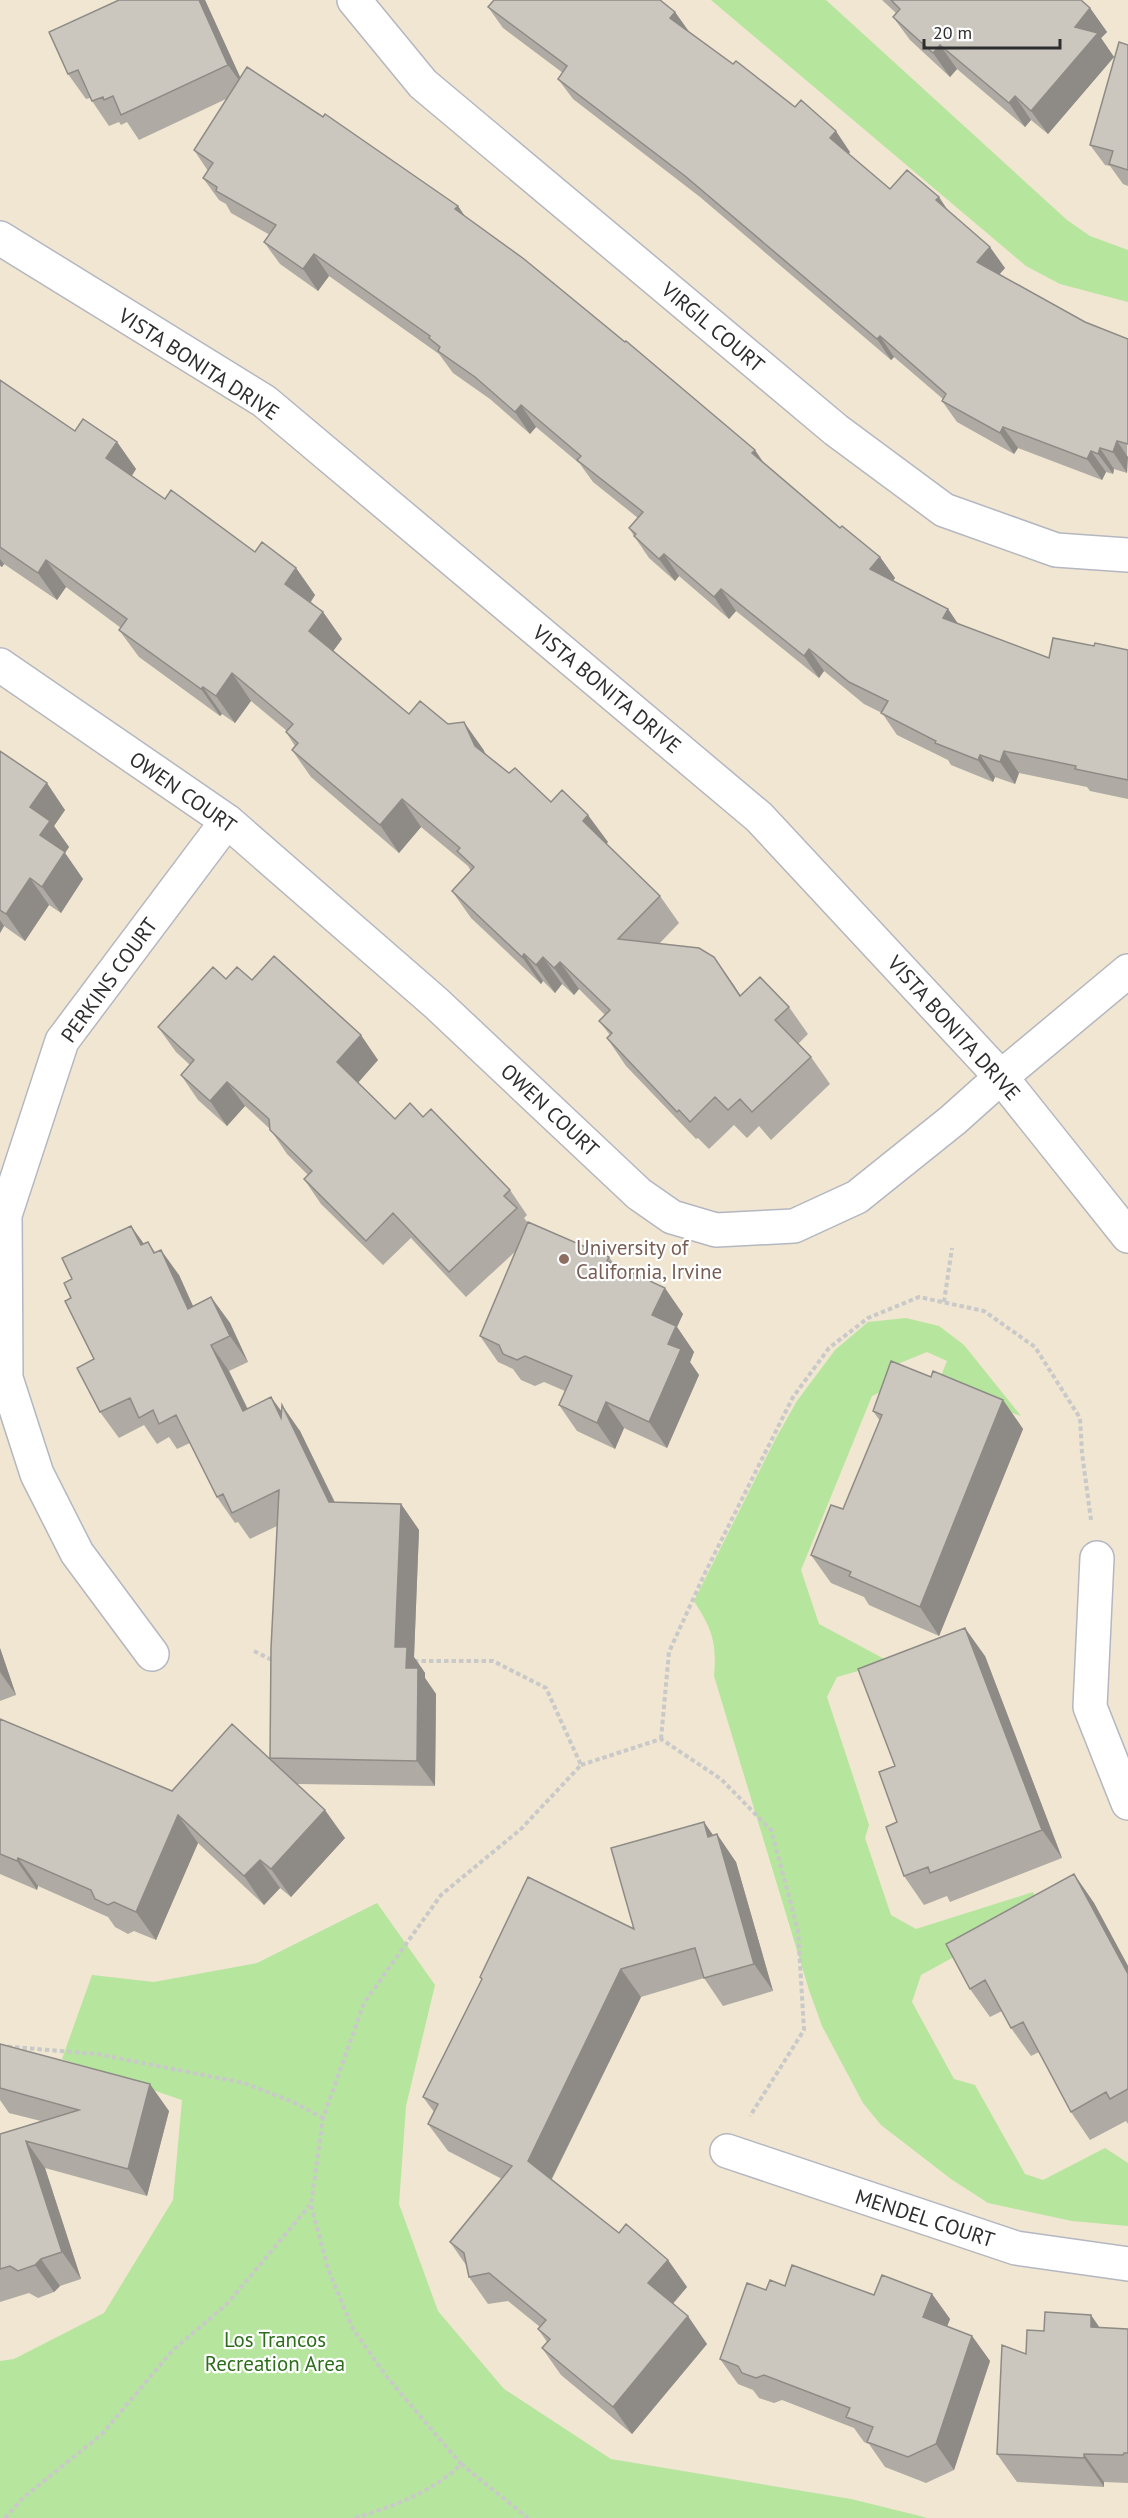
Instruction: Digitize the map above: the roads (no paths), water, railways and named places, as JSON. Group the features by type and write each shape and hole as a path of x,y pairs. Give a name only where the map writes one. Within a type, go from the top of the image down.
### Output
{"street":[{"name":"VIRGIL COURT","path":"354,0 423,84 837,430 944,510 1056,550 1128,555"},
{"name":"VISTA BONITA DRIVE","path":"0,238 264,401 759,817 1001,1077 1128,1236"},
{"name":"OWEN COURT","path":"0,665 227,821 436,1003 639,1194 672,1217 716,1230 794,1226 857,1197 953,1120 1128,971"},
{"name":"PERKINS COURT","path":"152,1654 77,1554 37,1474 6,1378 5,1215 62,1041 227,821"},
{"path":"1097,1558 1090,1707 1128,1803"},
{"name":"MENDEL COURT","path":"727,2151 1016,2248 1128,2264"}],"place":[{"name":"University of California, Irvine","path":"564,1259"}],"park label":[{"name":"Los Trancos Recreation Area","path":"275,2351"}]}
